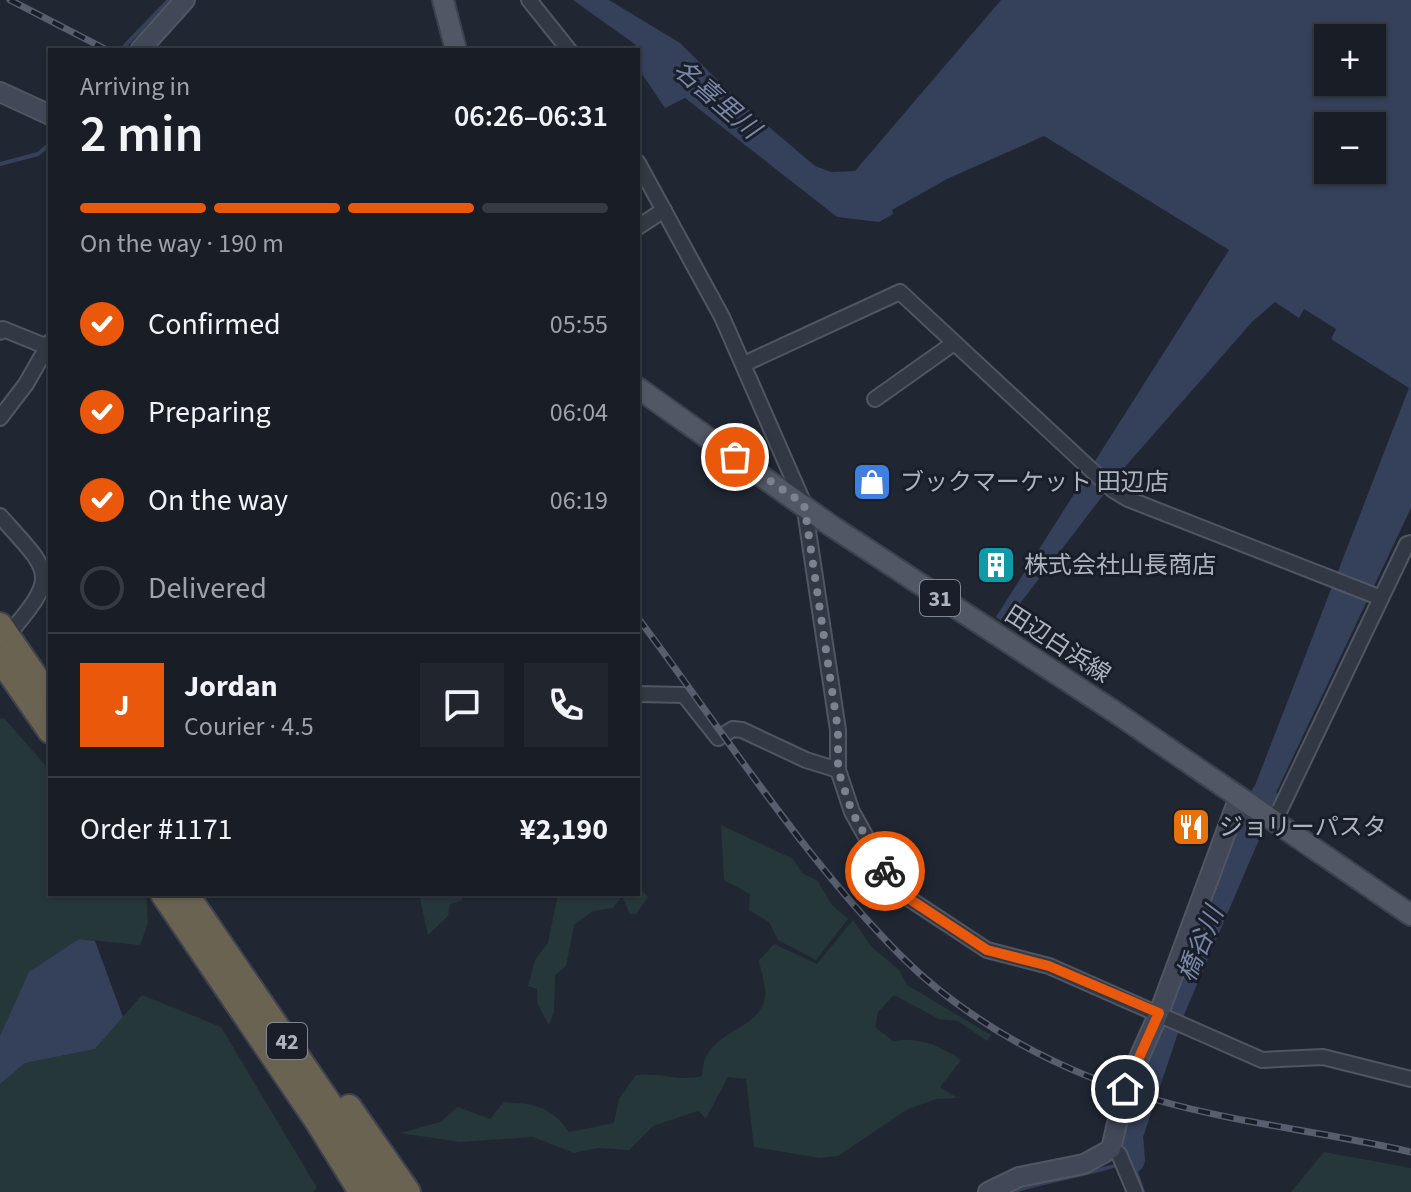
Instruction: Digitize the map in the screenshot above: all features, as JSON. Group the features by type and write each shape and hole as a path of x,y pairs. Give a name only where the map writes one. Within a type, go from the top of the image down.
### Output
{"highway":[{"path":"2,649 48,696"},
{"path":"2,649 48,728"},
{"name":"42","path":"164,896 317,1121 358,1192"},
{"name":"42","path":"187,896 340,1119 383,1192"},
{"path":"248,985 354,1113 408,1192"}],"main road":[{"path":"142,48 185,0"},
{"path":"443,0 455,48"},
{"path":"0,92 48,114"},
{"name":"田辺白浜線","path":"640,389 1411,915"},
{"path":"988,1192 1019,1177 1084,1164 1115,1151 1125,1089 1161,1013 1242,800"}],"street":[{"path":"529,0 567,48"},
{"path":"640,167 744,364 804,504 838,730 838,770 865,840 905,896 987,950 1049,966 1262,1060 1323,1057 1411,1079"},
{"path":"640,226 664,210"},
{"path":"744,364 900,292 1113,490 1381,598"},
{"path":"0,332 3,329 48,346"},
{"path":"875,399 954,343"},
{"path":"0,418 48,348"},
{"path":"0,516 37,557 46,575 44,589 2,649"},
{"path":"1271,820 1407,544 1411,543"},
{"path":"640,692 684,695 718,738 733,729 742,730 806,760 838,770"},
{"path":"1115,1151 1135,1192"}],"shaded area":[{"path":"0,718 5,719 48,769 48,896 146,896 148,923 140,945 79,939 0,1036"},
{"path":"721,825 793,859 802,873 818,881 831,904 848,919 816,960 778,940 769,922 749,910 750,894 724,880"},
{"path":"640,888 648,897 636,914 630,914 622,896 640,896"},
{"path":"419,896 462,896 462,901 450,904 448,916 428,935"},
{"path":"558,896 622,896 613,908 593,911 574,925 566,966 555,975 554,1012 549,1025 538,1005 537,989 528,986 535,960 548,943"},
{"path":"853,920 872,947 899,970 907,985 991,1035 987,1041 958,1021 939,1019 894,995 878,1012 875,1027 893,1041 929,1043 961,1060 940,1087 957,1098 936,1099 906,1110 838,1156 820,1158 754,1147 746,1079 728,1077 706,1118 698,1111 653,1126 629,1150 598,1148 574,1153 533,1137 460,1142 400,1133 440,1122 458,1107 490,1119 504,1102 541,1108 556,1117 569,1132 614,1123 619,1099 636,1075 702,1076 704,1061 711,1049 760,1010 765,998 765,985 759,961 774,944 817,964"},
{"path":"142,995 221,1027 317,1188 313,1192 0,1192 0,1084 24,1063 95,1049"},
{"path":"1324,1152 1411,1168 1411,1192 1291,1192"}],"water":[{"name":"名喜里川","path":"573,0 609,0 680,43 741,103 815,166 831,172 855,171 1001,0 1411,0 1411,508 1273,799 1254,788 1409,388 1331,339 1336,329 1304,309 1299,318 1275,302 1252,322 1124,468 1005,623 996,617 1229,250 1044,136 947,179 892,210 893,214 879,222 837,217 685,98 665,108 640,71 640,48 633,48 636,45"},
{"path":"79,939 95,941 123,1017 95,1049 25,1063 0,1084 0,1036 29,972"}],"waterway":[{"path":"123,48 169,0"},
{"path":"0,164 38,154 48,146"},
{"name":"橋谷川","path":"1132,1160 1130,1135 1172,1010 1264,795"},
{"name":"橋谷川","path":"1011,1192 1132,1160 1143,1192"}],"railway":[{"path":"10,0 103,48"},
{"path":"640,621 764,792 830,876 901,956 957,1004 1020,1044 1122,1089 1220,1115 1411,1152"}],"way so far":[{"path":"735,457 804,504 838,730 838,770 865,840 885,871"}],"place":[{"name":"ブックマーケット 田辺店","path":"872,482"},
{"name":"株式会社山長商店","path":"996,565"},
{"name":"ジョリーパスタ","path":"1191,827"}],"route":[{"path":"885,871 905,896 987,950 1049,966 1159,1013 1125,1089"}]}
